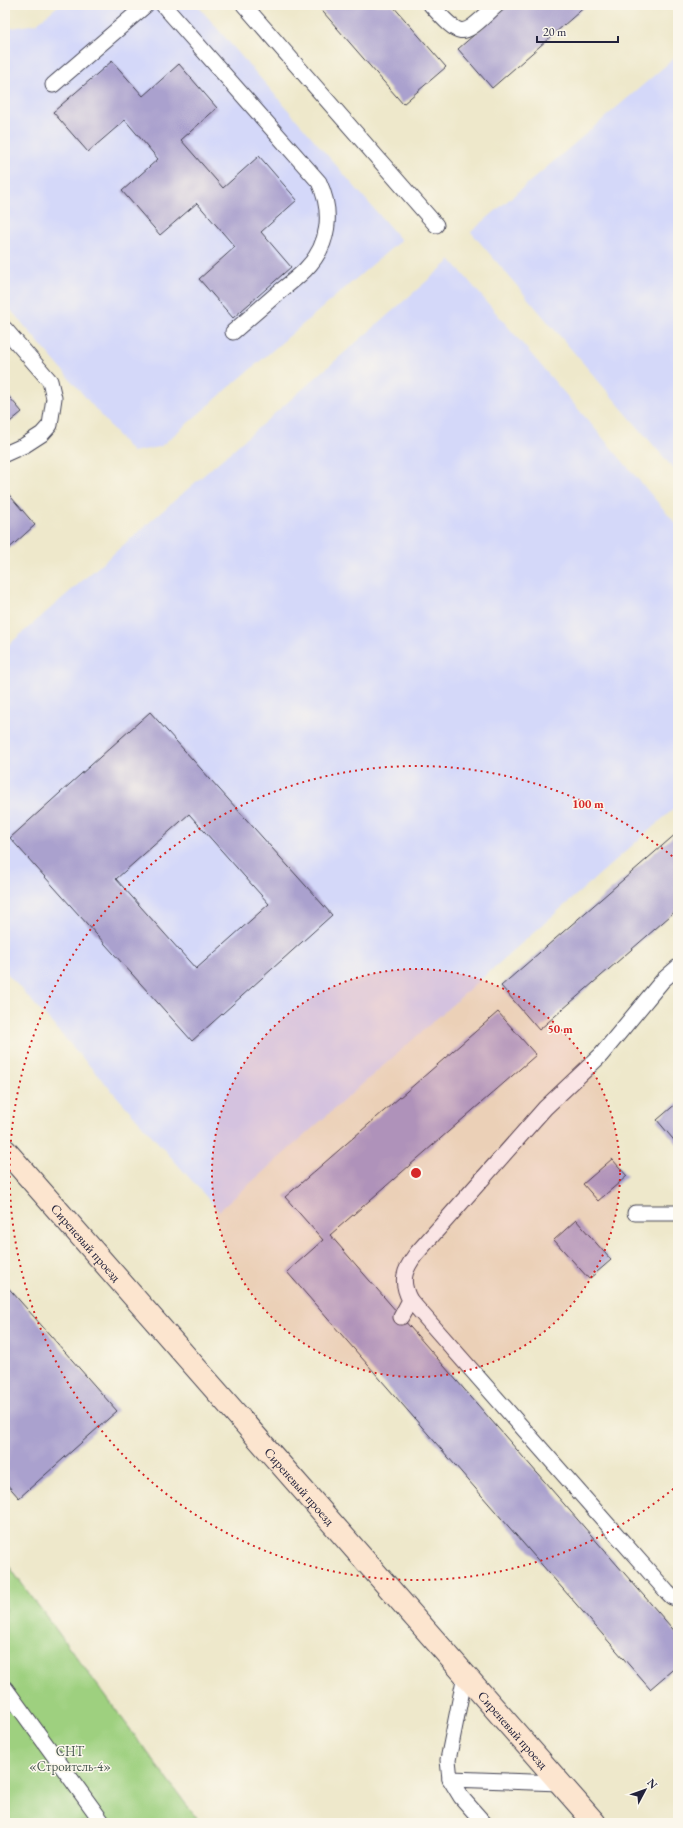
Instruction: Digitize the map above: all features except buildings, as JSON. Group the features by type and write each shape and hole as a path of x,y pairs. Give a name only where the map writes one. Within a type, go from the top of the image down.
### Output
{"main road":[{"name":"Сиреневый проезд","path":"5,1150 594,1823"}],"lane":[{"path":"53,85 146,5"},
{"path":"163,5 318,182 325,196 328,214 325,237 318,253 306,269 233,332"},
{"path":"244,5 436,225"},
{"path":"431,5 449,26 461,31 472,27 497,5"},
{"path":"5,329 50,381 54,398 50,425 42,434 25,445 5,454"},
{"path":"678,967 663,980 601,1055 545,1108 416,1254 407,1266 404,1278 405,1290 410,1300 667,1592 672,1597 678,1598"},
{"path":"635,1213 678,1213"},
{"path":"401,1317 410,1300"},
{"path":"465,1675 448,1760 450,1779 461,1797 484,1823"},
{"path":"5,1688 103,1823"},
{"path":"450,1779 560,1783"}],"shaded area":[{"path":"59,5 197,5 401,240 160,447 132,452 5,303 5,29 36,24"},
{"path":"678,55 678,474 471,232"},
{"path":"451,260 678,526 678,805 219,1211 5,971 5,648"}],"green space":[{"name":"СНТ «Строитель-4»","path":"5,1561 200,1823 5,1823"}]}
